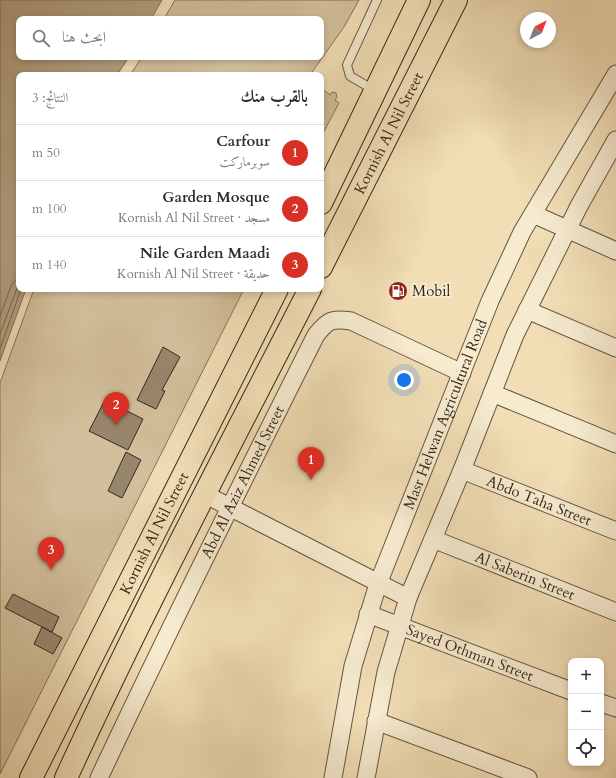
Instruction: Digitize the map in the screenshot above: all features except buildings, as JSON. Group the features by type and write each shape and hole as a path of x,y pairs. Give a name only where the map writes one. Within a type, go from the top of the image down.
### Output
{"highway":[{"name":"Kornish Al Nil Street","path":"324,197 419,0"},
{"name":"Kornish Al Nil Street","path":"324,261 456,0"},
{"name":"Kornish Al Nil Street","path":"31,778 165,508 275,292"},
{"name":"Kornish Al Nil Street","path":"66,778 204,494 308,292"},
{"path":"165,508 191,521"}],"street":[{"name":"Masr Helwan Agricultural Road","path":"333,778 353,666 368,614 378,584 490,301 522,232 616,74"},
{"path":"366,778 386,672 408,598 527,310 566,229 614,148"},
{"path":"533,214 616,251"},
{"path":"527,310 616,348"},
{"name":"Abd Al Aziz Ahmed Street","path":"99,778 173,620 229,506 316,335 325,324 336,318 351,321 462,373"},
{"path":"492,393 616,444"},
{"name":"Abdo Taha Street","path":"462,470 616,531"},
{"path":"204,494 408,598"},
{"name":"Al Saberin Street","path":"433,538 616,612"},
{"name":"Sayed Othman Street","path":"368,614 568,690"},
{"path":"604,704 616,708"},
{"path":"376,721 528,778"}],"lane":[{"path":"375,91 350,76 347,65 377,0"}],"shaded area":[{"path":"175,0 359,0 344,27 324,55 324,16 166,16"},
{"path":"140,60 321,60 312,72 132,72"},
{"path":"324,90 330,95 332,92 336,93 337,97 335,100 339,103 324,131"},
{"path":"33,292 242,292 0,774 0,383"}],"water":[{"path":"0,0 162,0 153,16 16,16 16,60 127,60 119,72 16,72 16,292 25,292 0,361"}],"place":[{"name":"Mobil","path":"398,291"},
{"name":"Garden Mosque","path":"116,425"},
{"name":"Carfour","path":"311,480"},
{"name":"Nile Garden Maadi","path":"51,570"}]}
